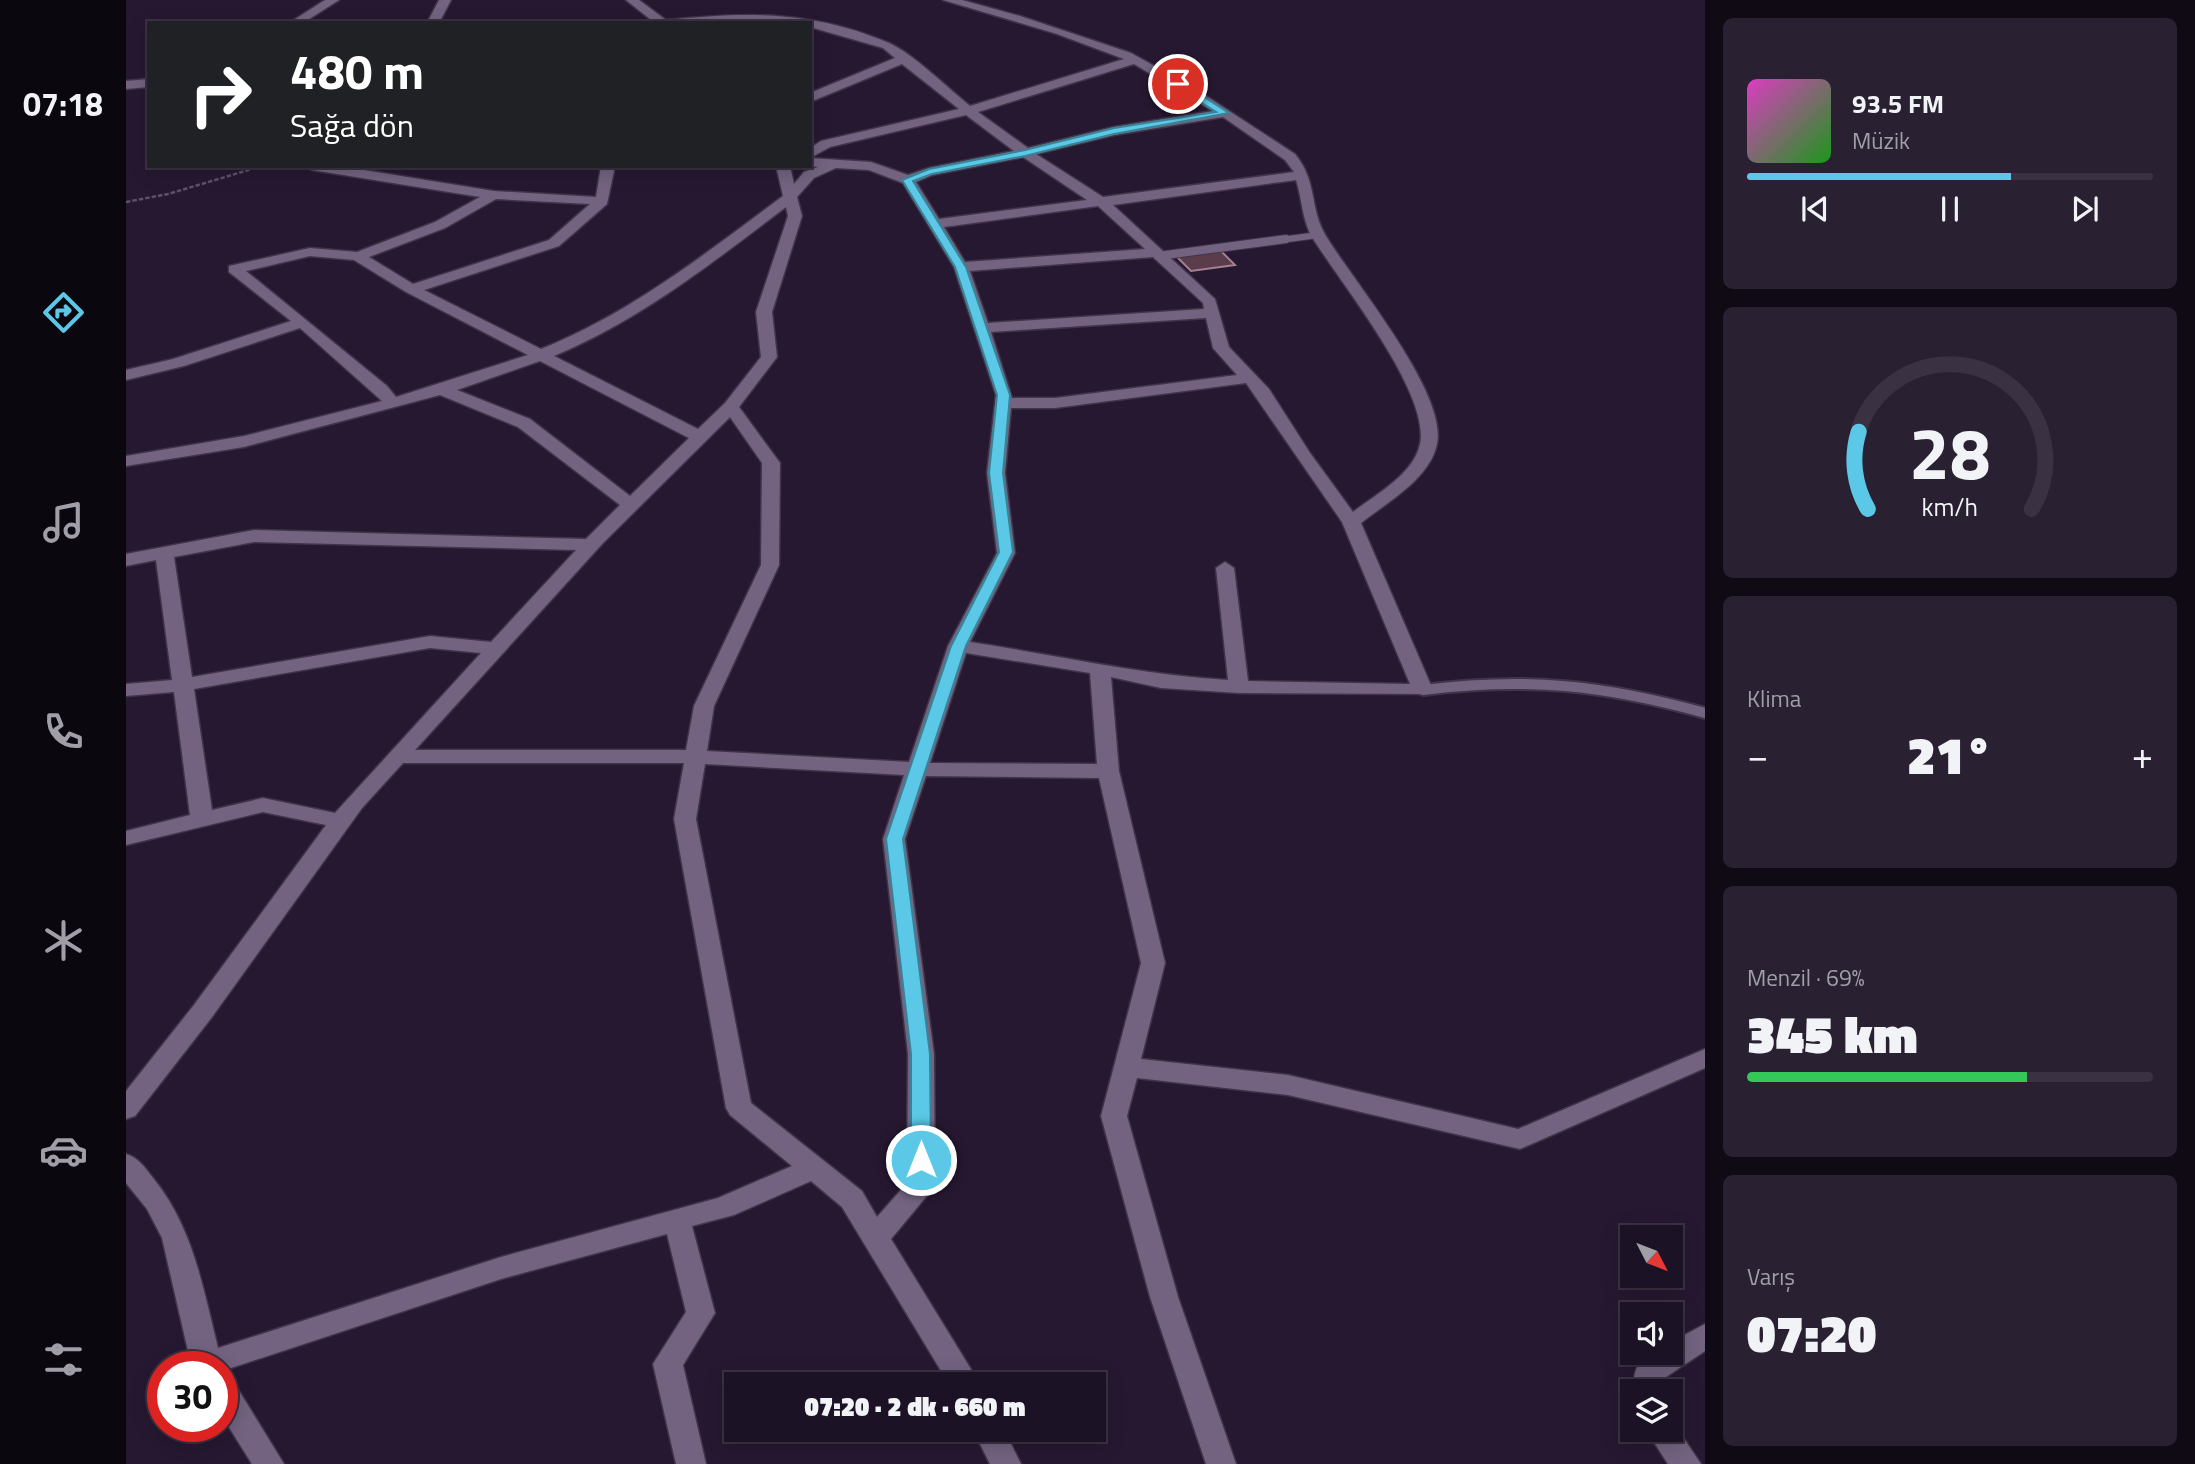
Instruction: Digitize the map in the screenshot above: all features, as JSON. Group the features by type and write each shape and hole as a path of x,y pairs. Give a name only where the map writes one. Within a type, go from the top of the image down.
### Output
{"street":[{"path":"298,21 333,0"},
{"path":"434,21 445,0"},
{"path":"632,0 661,21"},
{"path":"949,0 1077,37 1135,60 1225,113 1290,157 1303,175 1311,222 1398,350 1432,429 1429,445 1419,463 1351,522"},
{"path":"689,21 753,16 803,21"},
{"path":"812,24 887,46 1025,153 1099,202 1210,302 1221,348 1262,392 1302,456 1351,522 1423,690 1239,687 1161,682 1100,668 958,646"},
{"path":"812,97 904,59"},
{"path":"812,153 826,144 970,110 1135,60"},
{"path":"126,85 147,83"},
{"path":"908,180 929,172 1025,153 1114,131 1225,113"},
{"path":"812,162 871,166 908,180 961,267 1004,395 996,473 1006,552 958,646 894,839 921,1054 921,1186 876,1237"},
{"path":"126,461 164,457 255,438 473,381 537,355 630,311 790,197 808,176 837,164"},
{"path":"325,168 494,195 602,201"},
{"path":"411,289 554,243 602,201 608,168"},
{"path":"126,1109 202,1011 340,821 590,545 731,407 769,357 764,312 795,216 783,168"},
{"path":"934,224 1303,175"},
{"path":"392,402 381,389 302,322 234,269 310,253 358,256 440,225 494,195"},
{"path":"961,267 1156,254"},
{"path":"358,256 411,289 700,438"},
{"path":"981,328 1213,313"},
{"path":"126,375 178,363 302,322"},
{"path":"1003,403 1055,403 1249,378"},
{"path":"441,389 524,423 631,505"},
{"path":"731,407 771,463 770,565 704,706 684,819 739,1108 852,1199 958,1372"},
{"path":"126,560 254,536 590,545"},
{"path":"164,554 202,820"},
{"path":"1225,568 1239,687"},
{"path":"126,690 183,685 430,642 496,648"},
{"path":"1100,668 1108,771 1153,963 1114,1116 1164,1297 1221,1464"},
{"path":"397,756 695,757 918,769 1108,771"},
{"path":"126,838 263,805 340,821"},
{"path":"1126,1067 1288,1085 1520,1139 1705,1058"},
{"path":"126,1164 158,1202 176,1238 204,1351"},
{"path":"238,1355 501,1268 723,1207 814,1168"},
{"path":"677,1220 701,1312 668,1364 691,1464"},
{"path":"1648,1379 1648,1373 1705,1336"},
{"path":"238,1415 270,1464"},
{"path":"995,1442 1006,1464"},
{"path":"1670,1442 1686,1464"}],"lane":[{"path":"1156,254 1318,235"},
{"path":"1423,690 1502,682 1545,683 1629,694 1705,713"}],"path":[{"path":"126,202 167,194 255,168"}],"building":[{"path":"1221,251 1235,265 1191,271 1177,257"}],"route":[{"path":"921,1160 921,1054 894,839 958,646 1006,552 996,473 1004,395 961,267 908,180 929,172 1025,153 1114,131 1225,113 1178,84"}]}
